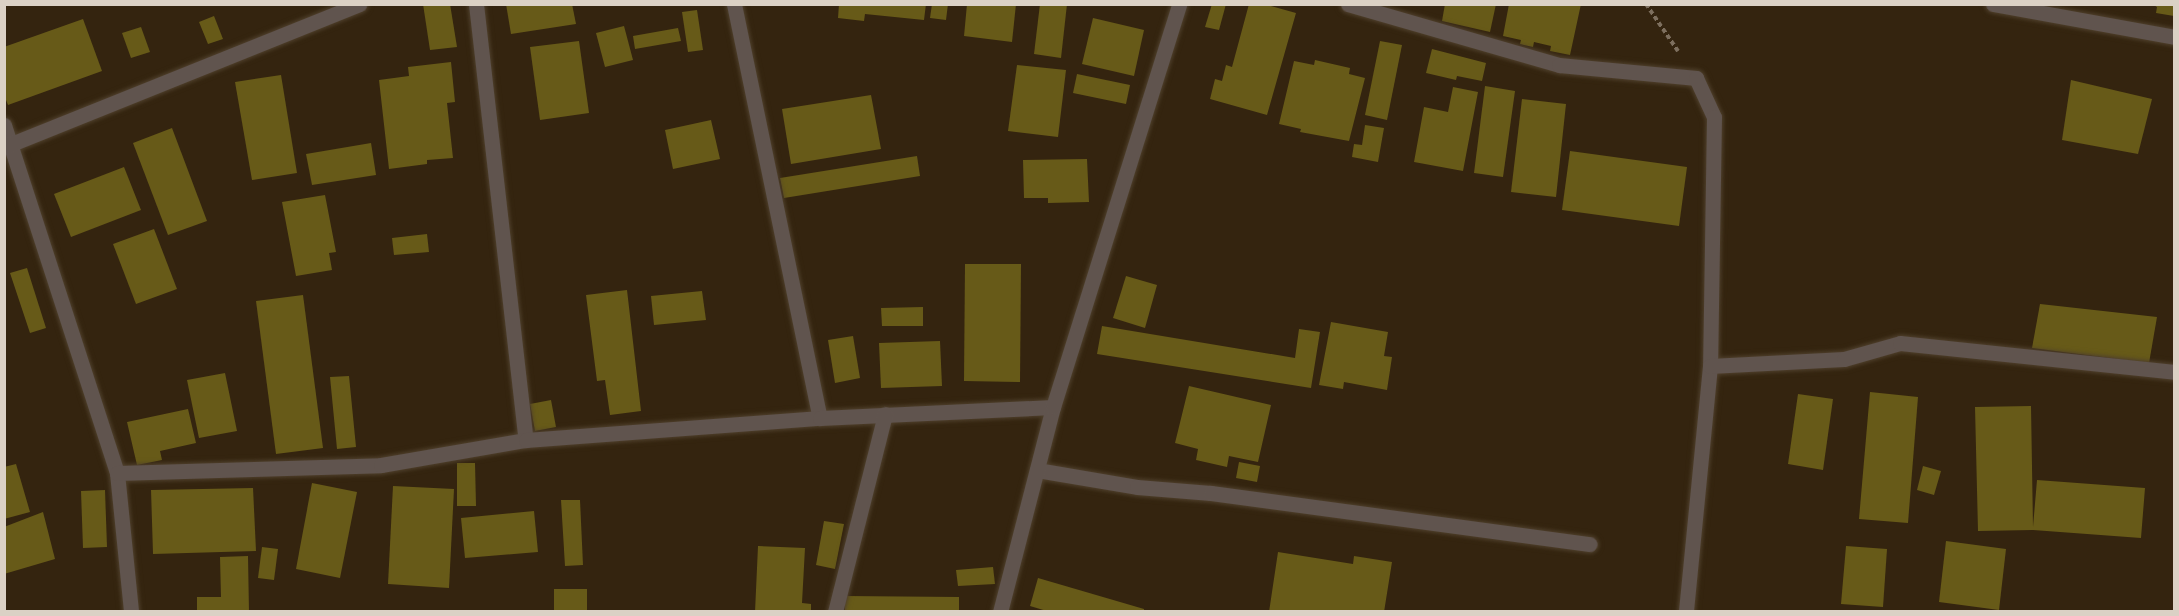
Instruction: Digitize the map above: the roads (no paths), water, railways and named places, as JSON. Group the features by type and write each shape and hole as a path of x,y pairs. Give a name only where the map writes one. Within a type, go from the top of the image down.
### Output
{"street":[{"path":"8,145 359,4"},
{"path":"476,4 526,440"},
{"path":"734,4 820,418"},
{"path":"1000,612 1053,407 1179,4"},
{"path":"1348,4 1559,64 1696,78 1714,117 1710,366 1686,612"},
{"path":"1993,4 2175,37"},
{"path":"4,125 8,145 117,473 131,612"},
{"path":"1710,366 1844,359 1900,343 2175,372"},
{"path":"117,473 381,465 526,440 820,418 1053,407"},
{"path":"835,612 885,414"},
{"path":"1037,470 1137,487 1211,493 1590,544"}]}
